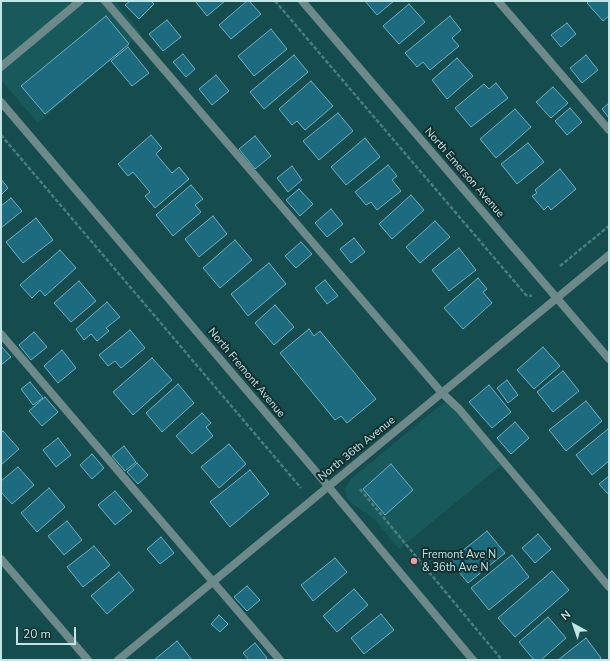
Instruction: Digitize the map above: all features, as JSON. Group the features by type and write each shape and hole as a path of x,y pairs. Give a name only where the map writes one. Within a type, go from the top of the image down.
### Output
{"street":[{"path":"1,67 80,1"},
{"path":"105,1 442,393 460,409 609,587"},
{"name":"North Emerson Avenue","path":"302,1 609,359"},
{"path":"498,1 609,130"},
{"name":"North Fremont Avenue","path":"1,102 473,660"},
{"name":"North 36th Avenue","path":"118,660 609,255"},
{"path":"1,334 280,660"},
{"path":"1,559 88,660"}],"path":[{"path":"275,1 526,295 532,296"},
{"path":"1,135 301,488"},
{"path":"560,266 609,226"},
{"path":"360,489 502,660"}],"shaded area":[{"path":"1,1 115,1 141,34 38,123 1,80"},
{"path":"448,399 504,463 399,549 375,519 354,505 347,498 345,489 351,479"}],"building":[{"path":"130,1 151,1 154,4 139,19 125,5"},
{"path":"195,1 225,1 207,16"},
{"path":"247,1 249,1 261,14 231,39 219,25"},
{"path":"365,1 394,1 377,15"},
{"path":"589,1 609,1 609,16 603,21 587,3"},
{"path":"409,4 425,22 399,44 383,26"},
{"path":"106,16 129,44 45,114 21,86"},
{"path":"450,16 461,30 452,38 459,46 430,70 423,62 417,67 405,53"},
{"path":"167,20 181,37 163,51 149,34"},
{"path":"567,23 576,34 561,47 551,35"},
{"path":"271,29 287,49 254,76 238,56"},
{"path":"128,47 149,73 132,86 111,61"},
{"path":"183,54 195,69 186,77 173,62"},
{"path":"294,55 308,72 264,109 250,92"},
{"path":"586,55 598,70 582,83 570,68"},
{"path":"457,58 473,76 447,99 432,80"},
{"path":"216,75 229,91 212,105 199,89"},
{"path":"311,81 333,106 305,130 297,121 292,125 279,109"},
{"path":"496,83 508,98 471,127 455,108 484,84 489,89"},
{"path":"553,87 568,103 551,118 536,102"},
{"path":"609,103 609,118 602,109"},
{"path":"570,108 582,122 567,135 555,121"},
{"path":"515,109 531,127 496,158 480,139"},
{"path":"338,113 353,131 319,160 303,141"},
{"path":"151,135 162,148 156,154 172,173 179,167 189,179 155,208 145,196 150,192 133,172 128,176 118,164"},
{"path":"255,136 271,156 255,169 239,149"},
{"path":"365,138 380,157 346,185 331,167"},
{"path":"528,143 544,162 517,184 501,164"},
{"path":"388,165 397,176 392,180 401,191 377,210 371,202 366,205 355,192"},
{"path":"292,166 302,180 288,192 277,178"},
{"path":"560,169 576,189 551,210 548,206 544,210 532,196 537,193 535,190"},
{"path":"1,179 8,188 1,195"},
{"path":"191,185 203,199 195,205 201,212 173,236 156,215"},
{"path":"299,189 313,204 300,216 286,200"},
{"path":"411,195 424,210 392,239 379,224"},
{"path":"11,198 22,211 1,228 1,206"},
{"path":"331,209 343,224 327,237 315,223"},
{"path":"213,216 227,234 199,257 185,239"},
{"path":"36,218 53,240 23,263 6,242"},
{"path":"435,221 450,237 420,263 406,247"},
{"path":"354,238 365,252 351,263 340,249"},
{"path":"235,240 252,260 220,288 203,268"},
{"path":"301,242 312,254 296,268 285,256"},
{"path":"459,248 476,270 449,291 432,270"},
{"path":"60,250 76,268 45,296 40,290 32,298 20,285"},
{"path":"269,263 286,284 248,316 231,294"},
{"path":"478,278 487,289 483,292 492,303 463,329 444,308"},
{"path":"325,280 338,296 327,304 315,288"},
{"path":"79,281 96,301 71,322 54,303"},
{"path":"107,302 120,317 106,328 109,331 97,341 91,334 84,340 76,329"},
{"path":"275,305 294,327 274,345 255,323"},
{"path":"309,329 314,336 320,331 376,399 347,423 341,416 335,420 280,353"},
{"path":"130,330 145,348 121,368 115,361 108,366 99,355"},
{"path":"34,332 47,347 31,360 19,345"},
{"path":"1,346 11,357 1,365"},
{"path":"543,347 560,366 534,389 517,370"},
{"path":"62,350 76,368 58,383 44,366"},
{"path":"152,358 172,380 133,415 113,392"},
{"path":"563,371 579,391 553,412 537,392"},
{"path":"507,380 518,395 508,403 497,388"},
{"path":"30,382 43,398 33,405 21,389"},
{"path":"178,384 194,403 162,432 146,413"},
{"path":"489,385 511,412 492,428 469,402"},
{"path":"45,397 58,412 42,426 29,411"},
{"path":"586,401 602,421 566,451 549,430"},
{"path":"202,413 211,423 206,427 213,436 192,454 176,436"},
{"path":"515,422 529,438 511,454 497,438"},
{"path":"608,429 609,461 592,475 576,455"},
{"path":"3,431 19,449 1,465 1,433"},
{"path":"58,438 71,455 56,467 43,450"},
{"path":"229,444 246,464 219,488 201,467"},
{"path":"124,446 136,462 125,471 112,456"},
{"path":"92,454 104,468 92,479 80,465"},
{"path":"137,463 148,475 138,484 127,472"},
{"path":"391,464 413,490 385,515 363,489"},
{"path":"18,467 34,485 12,504 1,492 1,481"},
{"path":"250,470 269,494 230,527 210,502"},
{"path":"609,476 609,495 599,484"},
{"path":"49,488 65,507 37,532 21,513"},
{"path":"115,491 132,511 115,525 98,505"},
{"path":"67,521 82,540 64,555 48,536"},
{"path":"487,531 505,553 468,583 450,561"},
{"path":"538,534 551,549 535,563 522,548"},
{"path":"161,537 174,553 160,564 147,549"},
{"path":"94,546 110,565 83,587 67,567"},
{"path":"512,555 529,577 489,610 471,588"},
{"path":"335,558 347,572 313,601 301,585"},
{"path":"552,571 569,590 515,637 498,618"},
{"path":"119,572 134,590 107,614 91,596"},
{"path":"247,586 260,600 247,611 234,597"},
{"path":"354,589 368,605 337,632 323,616"},
{"path":"381,614 394,630 364,654 351,638"},
{"path":"219,615 228,624 220,632 211,624"},
{"path":"548,617 566,638 541,660 534,660 519,642"},
{"path":"586,638 601,658 599,660 558,660"},
{"path":"177,641 192,660 154,660"},
{"path":"255,643 267,658 265,660 249,660 243,653"}],"place":[{"name":"Fremont Ave N & 36th Ave N","path":"414,561"}]}
